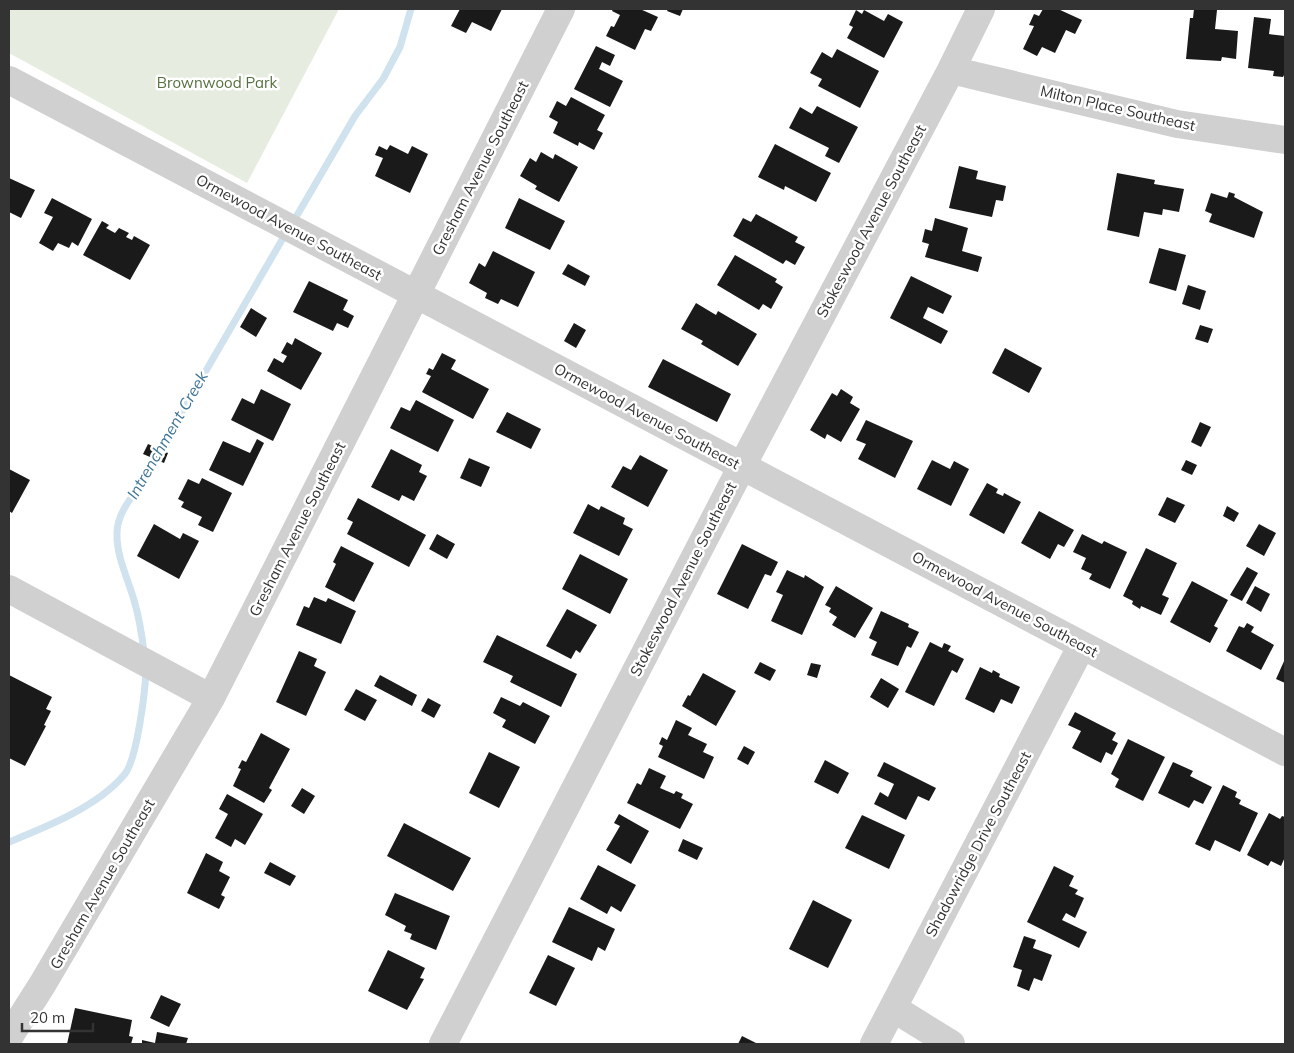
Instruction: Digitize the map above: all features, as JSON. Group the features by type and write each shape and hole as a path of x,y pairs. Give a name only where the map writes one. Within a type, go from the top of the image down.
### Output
{"street":[{"name":"Gresham Avenue Southeast","path":"9,1037 42,985 211,698 561,9"},
{"name":"Stokeswood Avenue Southeast","path":"443,1044 742,466 951,70 980,9"},
{"name":"Milton Place Southeast","path":"951,70 1177,124 1285,140"},
{"name":"Ormewood Avenue Southeast","path":"9,80 1285,752"},
{"path":"9,589 211,698"},
{"name":"Shadowridge Drive Southeast","path":"874,1044 1082,645"},
{"path":"893,1008 951,1044"}],"green space":[{"name":"Brownwood Park","path":"9,9 339,9 247,183 9,53"}],"building":[{"path":"460,9 502,9 491,31 472,22 466,33 451,26"},
{"path":"613,9 640,9 658,17 651,31 645,29 635,50 606,36 611,26 614,27 620,15 612,11"},
{"path":"668,9 683,9 680,16 667,11"},
{"path":"1043,9 1058,9 1082,20 1075,34 1066,30 1055,53 1042,47 1037,56 1023,49 1034,26 1029,25 1034,14 1039,16"},
{"path":"1194,9 1217,10 1215,29 1238,31 1236,59 1222,57 1221,61 1186,59 1190,18 1193,18"},
{"path":"856,10 862,14 864,10 884,21 888,14 903,22 884,58 847,38 853,27 849,25"},
{"path":"1254,17 1271,19 1269,34 1285,36 1285,73 1283,77 1273,76 1274,71 1248,68"},
{"path":"596,46 615,55 610,66 602,62 599,69 623,81 610,107 574,89"},
{"path":"837,49 879,71 860,108 818,86 822,79 810,73 822,52 832,58"},
{"path":"571,97 605,115 597,130 603,133 594,150 579,142 578,146 553,133 558,122 549,117 557,101 566,106"},
{"path":"817,106 858,127 839,163 825,156 829,148 789,128 800,107 812,114"},
{"path":"775,144 831,173 816,202 785,186 784,190 758,177"},
{"path":"390,145 408,154 412,146 428,154 410,193 375,176 383,158 375,155 379,146 387,150"},
{"path":"541,152 553,159 555,154 578,167 559,202 535,189 537,186 520,176 530,158 536,162"},
{"path":"959,166 978,171 976,179 1006,186 1003,201 996,200 992,217 949,208"},
{"path":"1117,173 1155,180 1154,184 1184,189 1179,212 1163,209 1162,215 1144,212 1139,237 1107,230"},
{"path":"9,178 35,190 21,218 9,212"},
{"path":"1229,192 1235,194 1234,197 1263,212 1254,238 1209,222 1212,214 1205,211 1211,193 1227,198"},
{"path":"52,198 92,219 78,246 72,242 69,248 58,243 53,251 39,243 53,217 44,213"},
{"path":"519,198 565,221 550,250 505,228"},
{"path":"756,214 798,237 795,242 805,247 795,265 786,260 783,264 733,236 743,218 751,222"},
{"path":"935,218 968,228 962,251 982,257 978,272 925,257 929,244 922,242 925,229 932,231"},
{"path":"102,221 109,225 106,228 115,233 119,228 129,233 126,237 132,240 134,236 150,245 130,280 83,255"},
{"path":"1159,248 1186,255 1176,291 1149,283"},
{"path":"493,251 535,272 518,307 501,299 498,304 485,298 487,293 469,283 479,263 485,267"},
{"path":"735,255 777,279 775,282 783,287 771,309 763,304 759,310 717,285"},
{"path":"568,264 590,276 585,286 562,274"},
{"path":"911,276 952,296 943,314 928,307 923,318 948,331 941,344 890,318"},
{"path":"309,281 348,300 343,310 354,316 348,328 337,323 333,331 293,312"},
{"path":"1188,285 1206,291 1200,310 1182,304"},
{"path":"696,303 716,315 718,311 757,334 738,366 701,344 703,341 681,329"},
{"path":"251,308 267,318 256,337 240,327"},
{"path":"574,323 586,330 576,348 564,341"},
{"path":"1200,325 1213,329 1208,343 1195,339"},
{"path":"295,338 322,353 301,390 267,371 274,358 283,363 287,356 281,353 287,342 292,345"},
{"path":"1005,348 1042,368 1029,393 992,373"},
{"path":"442,353 456,360 451,369 489,389 473,419 422,392 431,376 426,374 429,368 433,370"},
{"path":"663,359 731,394 717,422 648,387"},
{"path":"261,389 291,404 273,441 231,420 242,398 254,404"},
{"path":"841,389 853,397 850,403 860,409 841,442 827,434 825,439 810,430 832,393 837,396"},
{"path":"416,400 454,420 438,452 390,428 401,407 410,411"},
{"path":"507,412 541,429 531,449 496,432"},
{"path":"866,420 913,441 895,478 858,459 866,444 856,440"},
{"path":"1200,422 1211,427 1201,447 1191,442"},
{"path":"257,439 264,443 243,486 209,470 223,441 250,453"},
{"path":"148,444 168,453 164,463 143,454"},
{"path":"391,449 422,465 419,472 427,476 414,501 402,495 399,501 371,487"},
{"path":"640,455 668,470 648,507 611,487 623,466 631,470"},
{"path":"469,458 490,467 481,487 460,478"},
{"path":"932,460 950,469 954,461 969,469 951,506 917,489"},
{"path":"1186,460 1197,465 1192,475 1181,470"},
{"path":"9,469 30,480 12,513 9,511"},
{"path":"202,478 232,493 213,532 198,525 202,517 181,507 184,502 178,499 188,479 199,484"},
{"path":"987,483 998,489 996,493 1003,496 1004,493 1021,502 1004,534 969,515"},
{"path":"1167,497 1185,505 1175,523 1158,515"},
{"path":"358,498 426,535 409,567 347,534 353,522 347,519"},
{"path":"588,504 599,510 601,506 625,518 623,524 633,529 619,556 573,533"},
{"path":"1227,506 1239,513 1234,522 1223,516"},
{"path":"1039,511 1074,530 1064,547 1058,544 1050,559 1021,543"},
{"path":"154,524 180,539 183,533 199,541 179,579 137,556"},
{"path":"1259,524 1276,533 1264,556 1246,546"},
{"path":"437,534 455,544 447,559 429,549"},
{"path":"1082,534 1102,544 1104,541 1127,552 1110,589 1089,579 1092,574 1081,569 1086,558 1073,552"},
{"path":"742,544 778,562 771,576 765,574 748,609 717,594"},
{"path":"341,546 374,563 354,602 325,587 336,564 333,562"},
{"path":"1146,548 1177,563 1162,595 1169,598 1161,615 1141,606 1140,609 1132,604 1133,601 1123,596"},
{"path":"580,554 628,579 610,614 562,589"},
{"path":"1247,567 1258,573 1242,601 1230,595"},
{"path":"787,570 804,578 805,575 824,587 802,635 771,621 783,595 776,592"},
{"path":"1192,581 1228,600 1214,626 1218,628 1210,643 1170,622"},
{"path":"836,586 873,608 855,638 832,625 837,617 829,612 831,608 825,605"},
{"path":"1255,586 1270,594 1261,612 1246,603"},
{"path":"314,597 326,602 328,598 356,611 341,644 296,625 304,606 309,608"},
{"path":"567,609 597,625 580,653 576,650 571,659 546,646"},
{"path":"881,611 909,624 908,627 919,632 911,648 907,646 898,666 871,655 877,642 869,638"},
{"path":"1247,623 1254,627 1251,632 1274,645 1261,670 1226,651 1239,626 1244,628"},
{"path":"497,635 577,674 561,707 510,682 513,676 483,662"},
{"path":"930,642 942,648 944,643 951,646 948,651 964,659 957,673 952,670 934,706 905,692"},
{"path":"299,651 317,659 314,666 326,672 306,716 276,702"},
{"path":"1285,659 1285,683 1276,679"},
{"path":"760,662 776,670 770,681 754,673"},
{"path":"811,663 821,665 817,678 807,675"},
{"path":"980,667 992,673 993,670 1000,674 999,677 1020,687 1012,704 1001,699 994,713 965,699"},
{"path":"703,673 736,691 716,726 682,706"},
{"path":"9,675 52,697 46,709 51,711 44,725 46,726 25,766 9,758"},
{"path":"380,675 417,695 412,706 374,686"},
{"path":"881,678 899,689 888,708 870,697"},
{"path":"356,689 377,700 365,721 344,710"},
{"path":"501,697 520,706 523,702 550,716 535,744 502,727 506,720 493,713"},
{"path":"428,698 441,705 434,718 421,711"},
{"path":"1075,712 1116,733 1112,740 1118,743 1112,755 1106,752 1101,763 1072,748 1081,731 1068,725"},
{"path":"676,720 692,728 688,735 707,744 703,752 714,757 704,779 658,757 663,746 659,744 662,737 667,740"},
{"path":"261,733 290,749 269,788 272,790 264,803 233,786 241,769 238,768 242,760 246,762"},
{"path":"1128,739 1165,757 1143,801 1115,787 1119,779 1111,774"},
{"path":"744,746 755,752 748,765 737,759"},
{"path":"489,752 520,767 499,808 469,793"},
{"path":"825,760 849,773 838,794 814,782"},
{"path":"884,762 936,788 929,801 918,796 906,820 874,804 880,792 888,797 894,784 877,776"},
{"path":"1173,762 1193,771 1190,776 1212,787 1203,804 1194,800 1189,808 1158,793"},
{"path":"649,768 666,776 660,788 674,794 676,791 683,794 681,798 693,804 680,829 627,803 637,783 641,785"},
{"path":"1223,785 1237,792 1235,797 1241,800 1239,804 1258,813 1240,852 1215,840 1210,851 1195,844"},
{"path":"302,788 315,796 304,814 291,806"},
{"path":"227,794 263,814 245,845 235,839 231,847 215,838 228,814 219,809"},
{"path":"1269,813 1280,819 1282,816 1285,817 1285,857 1281,866 1271,861 1268,866 1247,855"},
{"path":"619,814 649,831 631,864 606,850 620,826 614,823"},
{"path":"862,815 905,835 889,869 845,848"},
{"path":"404,823 471,858 453,891 387,856"},
{"path":"683,839 703,848 697,860 678,851"},
{"path":"206,853 223,862 219,871 230,877 221,895 225,897 219,909 187,893"},
{"path":"270,862 296,876 290,886 264,873"},
{"path":"598,865 636,885 621,912 611,906 607,914 580,899"},
{"path":"1054,866 1074,876 1069,886 1078,890 1075,894 1084,898 1075,918 1066,913 1062,920 1087,932 1079,948 1027,922"},
{"path":"395,893 450,916 436,950 410,939 412,934 404,931 406,926 385,915"},
{"path":"813,900 852,920 828,968 789,949"},
{"path":"569,907 615,929 605,951 598,947 592,961 552,942"},
{"path":"1024,936 1036,940 1033,948 1052,955 1042,981 1034,978 1029,991 1017,986 1022,970 1013,967"},
{"path":"388,950 425,968 420,978 424,979 407,1010 368,991"},
{"path":"548,955 575,968 556,1006 529,993"},
{"path":"161,995 181,1004 169,1027 150,1018"},
{"path":"75,1008 132,1020 129,1036 133,1037 131,1044 67,1044"},
{"path":"157,1032 188,1038 186,1044 142,1044 142,1040 155,1043"},
{"path":"742,1036 758,1044 738,1044"}],"waterway":[{"name":"Intrenchment Creek","path":"292,224 355,116 383,79 400,47 411,9"},
{"name":"Intrenchment Creek","path":"144,653 136,606 118,550 117,527 119,521 126,505 136,491 286,233"},
{"name":"Intrenchment Creek","path":"9,842 55,823 86,806 100,797 124,775 133,756 142,709 146,671"}]}
